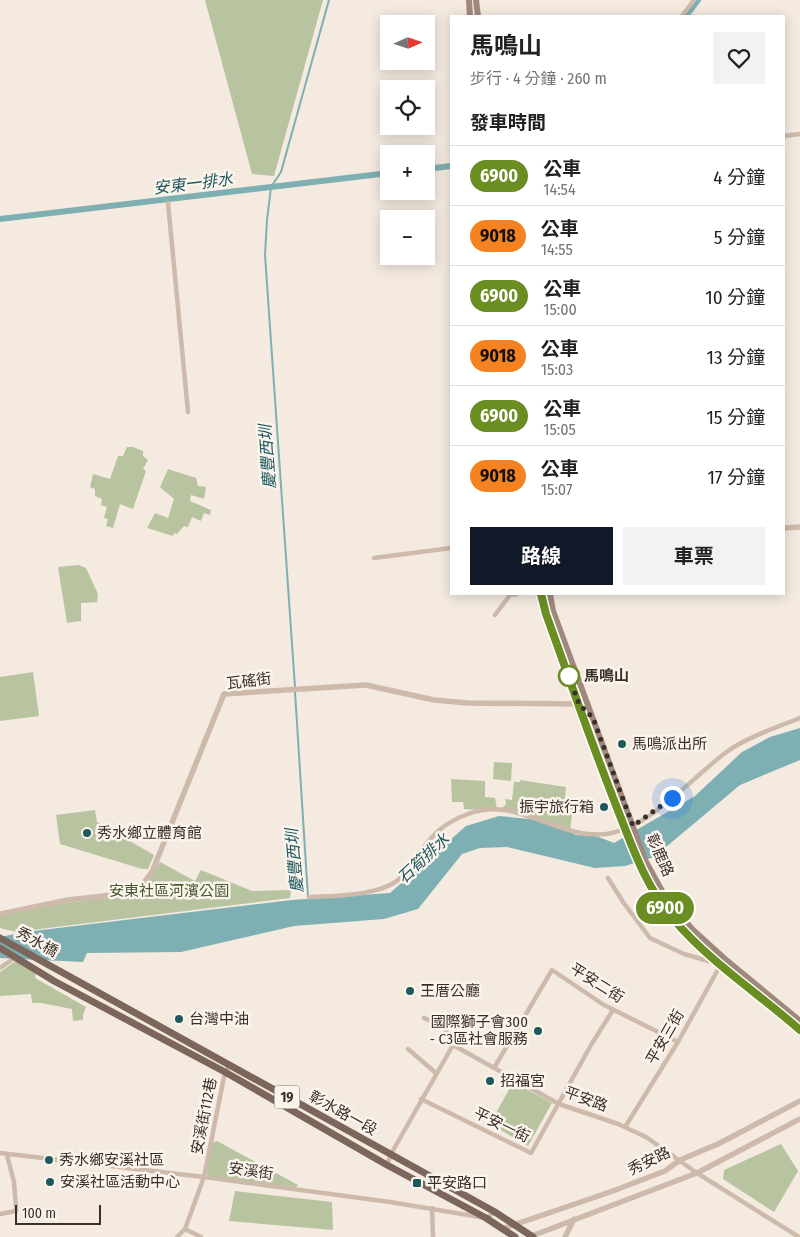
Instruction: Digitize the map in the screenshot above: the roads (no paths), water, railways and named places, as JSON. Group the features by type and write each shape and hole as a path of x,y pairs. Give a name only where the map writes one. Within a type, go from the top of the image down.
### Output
{"main road":[{"path":"468,0 470,15"},
{"path":"476,0 478,15"},
{"name":"彰鹿路","path":"541,595 546,614 636,859 665,909 720,965 800,1030"},
{"name":"彰鹿路","path":"550,595 554,611 646,862 667,900 693,930 800,1021"},
{"path":"546,614 554,611"},
{"name":"秀水橋","path":"0,938 60,971"},
{"name":"秀水橋","path":"0,948 54,981"},
{"name":"彰水路一段","path":"60,971 496,1212 531,1237"},
{"name":"彰水路一段","path":"54,981 225,1072 387,1165 486,1218 514,1237"}],"street":[{"path":"683,15 694,0"},
{"path":"785,136 800,134"},
{"path":"168,203 188,412"},
{"path":"785,528 800,527"},
{"path":"374,558 450,548"},
{"path":"495,615 510,595"},
{"name":"瓦磘街","path":"0,914 68,900 130,893 143,884 152,872 224,694 366,685 434,700 477,703 579,704"},
{"path":"579,704 593,718"},
{"path":"309,897 352,894 386,886 398,880 437,832 446,824 471,813 503,810 519,813 582,834 626,831 634,828 685,789 693,779 730,749 800,718"},
{"path":"608,878 650,938 684,954 704,958 720,965"},
{"path":"0,968 16,957"},
{"name":"平安三街","path":"625,1127 678,1042 725,959"},
{"name":"平安二街","path":"494,1068 552,970 614,1010 678,1042"},
{"name":"平安一街","path":"421,1099 531,1153 591,1045 614,1010"},
{"path":"387,1165 421,1099 453,1045 444,1027 424,1018"},
{"name":"平安路","path":"453,1045 559,1104 625,1127 646,1137 697,1173 799,1237"},
{"path":"408,1049 436,1073"},
{"name":"安溪街112巷","path":"178,1237 185,1230 204,1177 225,1072 230,1065"},
{"name":"秀安路","path":"502,1229 666,1171 680,1160 718,1144 800,1101"},
{"name":"秀安路","path":"531,1237 697,1173 800,1119"},
{"name":"安溪街","path":"0,1154 204,1177 432,1208 486,1218"},
{"path":"0,1214 16,1211 14,1182 7,1155"},
{"path":"432,1208 433,1237"},
{"path":"486,1218 496,1212"},
{"path":"565,1237 574,1219"},
{"path":"185,1230 201,1237"}],"water":[{"path":"800,728 800,760 740,785 654,857 625,866 595,868 507,847 480,848 462,854 418,909 384,919 294,926 181,952 87,953 83,962 0,958 0,937 25,932 292,900 390,893 466,826 499,816 540,820 556,824 576,835 596,836 614,843 695,796 742,752 770,737"}],"waterway":[{"name":"慶豐西圳","path":"295,687 265,255 271,187 281,172 329,0"},
{"name":"安東一排水","path":"687,15 698,0"},
{"name":"安東一排水","path":"435,168 450,166"},
{"name":"安東一排水","path":"0,219 380,174"},
{"name":"慶豐西圳","path":"295,692 308,897"}],"place":[{"name":"馬鳴山","path":"569,676"},
{"name":"馬鳴派出所","path":"622,744"},
{"name":"振宇旅行箱","path":"604,807"},
{"name":"秀水鄉立體育館","path":"87,833"},
{"name":"王厝公廳","path":"410,991"},
{"name":"台灣中油","path":"179,1019"},
{"name":"國際獅子會300 - C3區社會服務","path":"538,1031"},
{"name":"招福宮","path":"490,1081"},
{"name":"秀水鄉安溪社區","path":"49,1160"},
{"name":"安溪社區活動中心","path":"50,1182"},
{"name":"平安路口","path":"417,1183"}],"water label":[{"name":"石筍排水","path":"423,858"}],"park label":[{"name":"安東社區河濱公園","path":"169,891"}]}
